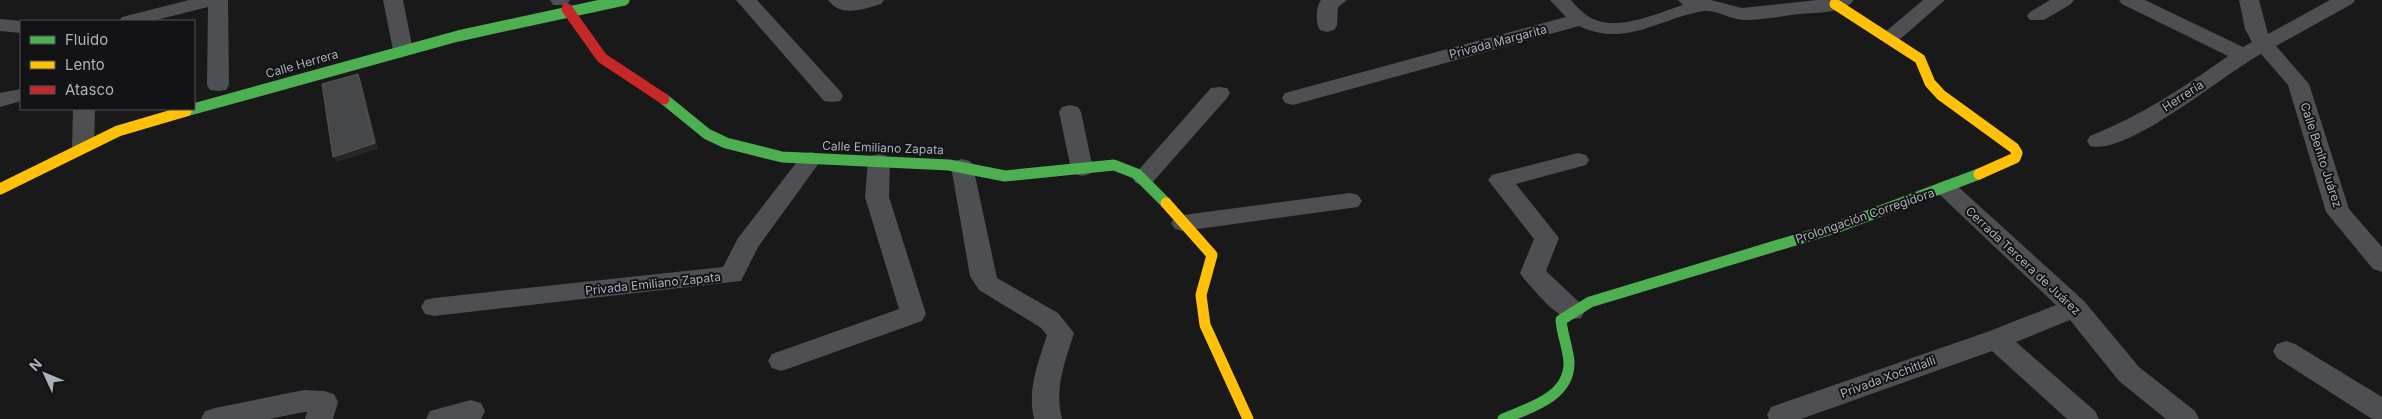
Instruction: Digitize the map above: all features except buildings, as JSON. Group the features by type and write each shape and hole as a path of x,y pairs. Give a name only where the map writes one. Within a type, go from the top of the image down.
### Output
{"street":[{"path":"133,20 212,0"},
{"path":"218,0 218,85"},
{"path":"393,0 403,50"},
{"name":"Calle Herrera","path":"195,109 563,3 624,0"},
{"path":"746,0 832,96"},
{"path":"838,0 845,5 855,5 874,0"},
{"path":"1327,26 1326,9 1328,4 1337,0"},
{"path":"1560,0 1578,20 1596,28 1610,29 1632,25 1695,2"},
{"path":"1761,0 1782,11"},
{"path":"1891,38 1935,0"},
{"path":"2037,16 2064,0"},
{"path":"2129,0 2243,55"},
{"path":"2249,0 2255,29 2264,45 2345,0"},
{"name":"Prolongación Corregidora","path":"1572,311 1590,302 1800,240 1946,188 2010,161 2017,153 2014,148 1930,84 1926,66 1920,59 1840,2 1782,11 1742,14 1695,2"},
{"name":"Calle Emiliano Zapata","path":"563,3 602,58 632,79 656,92 707,134 726,143 761,152 811,159 962,166 1005,176 1124,166 1144,178 1212,255 1201,295 1205,324 1248,419"},
{"name":"Privada Margarita","path":"1293,98 1578,20"},
{"path":"0,25 20,27"},
{"name":"Herrería","path":"2098,141 2137,126 2190,93 2243,55 2264,45"},
{"name":"Calle Benito Juárez","path":"2264,45 2298,84 2330,192 2338,212 2382,263"},
{"path":"1144,178 1219,94"},
{"path":"83,146 84,110"},
{"name":"Calle Herrera","path":"0,188 27,178 83,146 118,131 192,110"},
{"path":"1070,112 1082,169"},
{"name":"Privada Emiliano Zapata","path":"434,307 732,275 748,244 811,159"},
{"path":"1503,419 1558,392 1567,382 1570,368 1560,330 1561,320 1572,311 1533,273 1547,238 1500,180 1578,160"},
{"path":"781,361 913,314 877,197 879,161"},
{"path":"962,166 983,276 988,284 1049,320 1061,333 1044,396 1044,407 1048,419"},
{"name":"Cerrada Tercera de Juárez","path":"1946,188 2075,308 2129,374 2185,419"},
{"path":"1183,223 1350,201"},
{"name":"Privada Xochitlalli","path":"1782,415 1996,339 2075,308"},
{"path":"1996,339 2085,419"},
{"path":"2286,351 2382,411"},
{"path":"215,419 304,401 324,402 319,419"},
{"path":"440,419 470,411"}],"traffic: fast":[{"path":"195,108 458,36 624,0"},
{"path":"664,99 707,134 726,143 782,157 949,165 1005,176 1114,165 1131,170 1144,179 1166,203"},
{"path":"1503,419 1546,399 1564,384 1569,374 1569,362 1561,320 1590,302 1835,228 1979,174"}],"traffic: slow":[{"path":"1835,4 1920,59 1930,83 1941,95 2014,148 2017,153 2015,158 1979,174"},
{"path":"0,189 118,131 186,111"},
{"path":"1166,203 1212,255 1201,295 1205,325 1248,419"}],"traffic: jam":[{"path":"567,9 602,58 664,99"}]}
